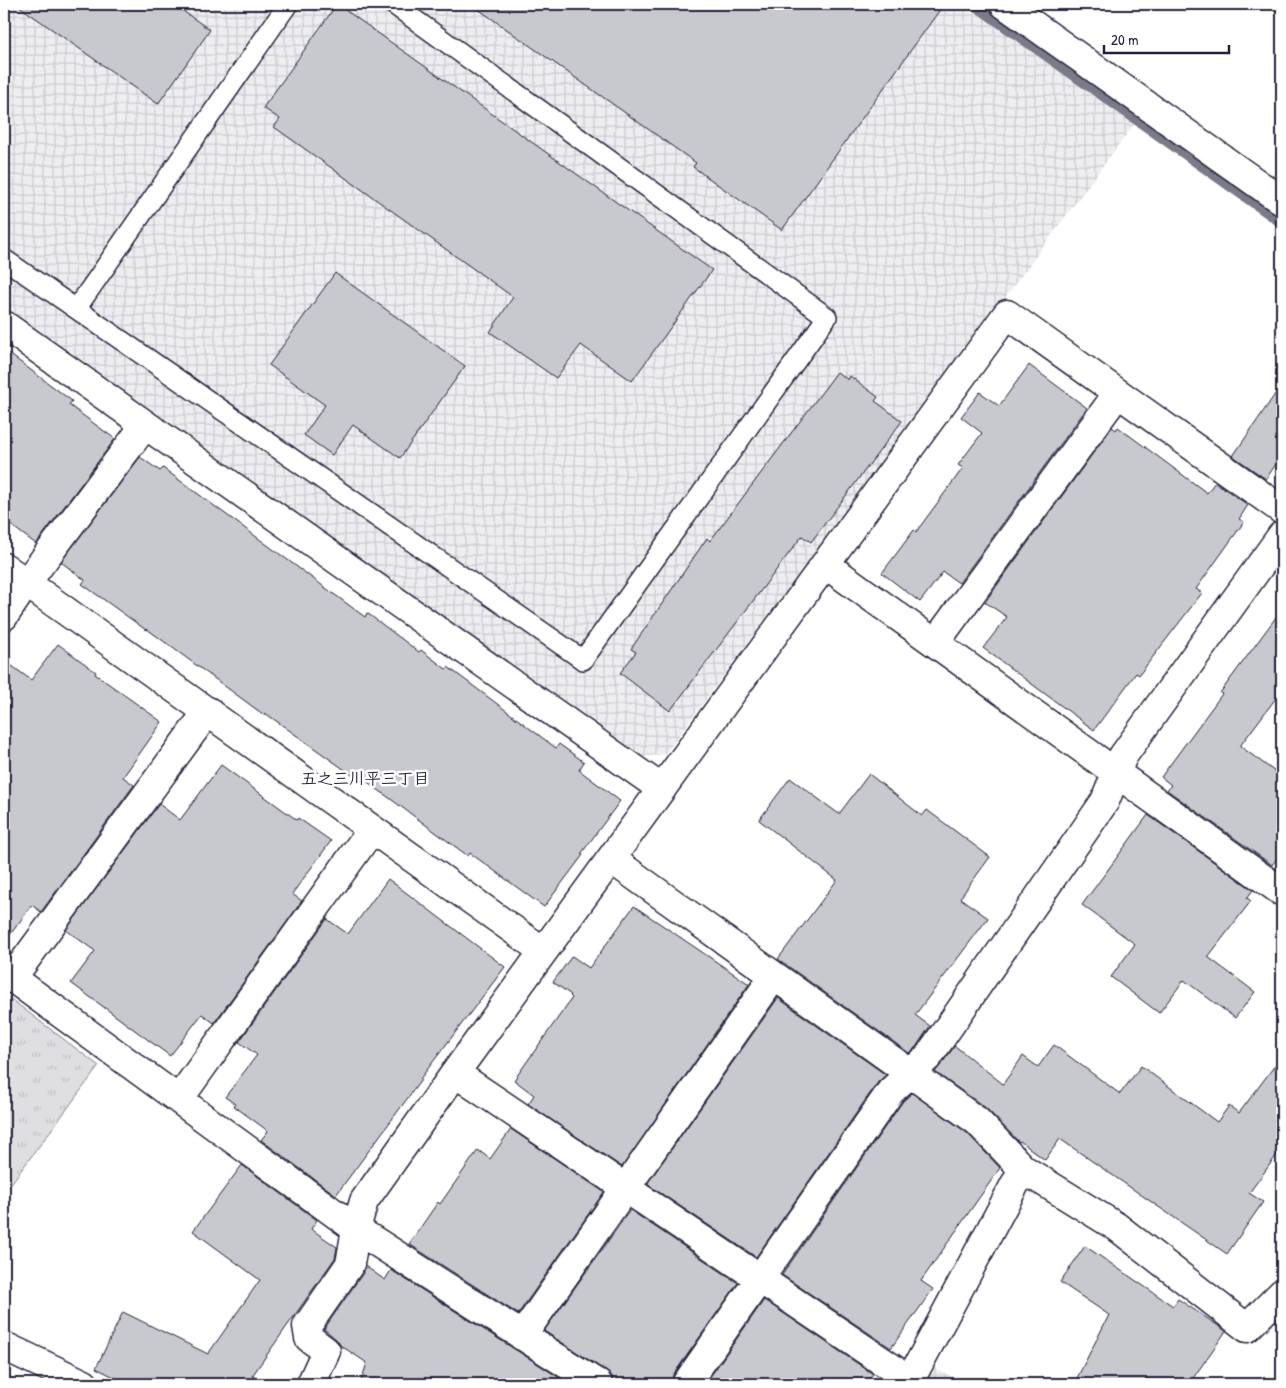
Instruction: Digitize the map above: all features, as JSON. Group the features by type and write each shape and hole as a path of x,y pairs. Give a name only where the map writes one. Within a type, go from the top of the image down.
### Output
{"street":[{"path":"1004,4 1282,201"},
{"path":"312,1384 326,1351 309,1338 307,1326 350,1264 356,1229 364,1201 543,951 1008,314 1282,510"},
{"path":"4,325 662,788"},
{"path":"935,643 1118,393"},
{"path":"4,616 27,582 146,425"},
{"path":"686,1384 891,1091 928,1057 1100,809 1123,756 1282,535"},
{"path":"825,564 1282,892"},
{"path":"4,567 543,951"},
{"path":"208,711 8,975 356,1229 598,1384"},
{"path":"179,1099 372,829"},
{"path":"610,859 977,1121 1024,1169 1117,1226 1247,1328 1282,1294"},
{"path":"522,1336 774,976"},
{"path":"455,1073 909,1382 1024,1169"},
{"path":"4,1346 84,1384"}],"lane":[{"path":"76,309 288,4"},
{"path":"4,259 583,660 827,317 393,4"}],"shaded area":[{"path":"4,4 967,4 1135,123 665,754 641,757 4,306"},
{"path":"932,1367 967,1384 923,1384"}],"green space":[{"path":"4,994 99,1066 4,1193"}],"building":[{"path":"16,4 173,4 210,30 158,104"},
{"path":"337,4 712,270 632,381 581,345 556,378 490,332 513,297 274,127 280,119 263,108"},
{"path":"471,4 944,4 782,230 693,167 696,163"},
{"path":"335,273 465,366 400,458 353,425 332,455 304,435 325,405 269,365"},
{"path":"4,350 72,401 69,405 115,439 36,544 4,520"},
{"path":"1029,365 1087,408 959,583 943,572 920,602 882,573 914,530 916,532 963,468 958,465 982,433 961,417 980,392 999,406"},
{"path":"837,372 848,380 850,376 878,397 875,401 902,421 811,542 802,536 670,711 620,673 636,652 631,649 707,538 710,541"},
{"path":"1282,384 1282,455 1266,479 1233,456"},
{"path":"1112,427 1116,430 1118,427 1207,493 1215,482 1248,505 1239,519 1244,522 1196,589 1202,593 1139,675 1136,673 1094,730 983,648 1007,617 985,602"},
{"path":"140,457 160,471 163,468 365,617 367,613 419,652 421,650 446,669 448,667 556,748 559,744 584,762 579,770 620,801 544,907 470,853 468,856 354,772 352,775 265,713 264,715 82,584 85,580 61,562"},
{"path":"1282,609 1282,690 1240,746 1282,777 1282,852 1272,865 1167,790 1171,785 1161,777"},
{"path":"58,644 96,672 95,674 162,722 123,777 134,785 41,912 32,905 4,943 4,660 31,680"},
{"path":"221,765 297,820 298,818 331,841 292,894 302,901 214,1023 202,1014 170,1056 71,983 95,951 66,930 159,804 180,820"},
{"path":"869,774 922,816 927,810 990,857 960,898 988,918 915,1015 930,1026 916,1047 909,1053 778,959 837,880 759,820 790,778 839,814"},
{"path":"1148,815 1253,890 1247,898 1251,901 1208,957 1255,992 1235,1018 1184,980 1159,1013 1111,977 1135,944 1082,905"},
{"path":"388,879 505,967 420,1079 336,1195 261,1140 268,1131 225,1097 257,1055 239,1042 327,919 348,934"},
{"path":"634,906 749,984 622,1167 528,1104 534,1095 514,1080 572,998 571,995 553,982 572,956 589,968"},
{"path":"778,998 886,1075 878,1082 756,1257 647,1184"},
{"path":"1054,1045 1120,1094 1141,1066 1217,1122 1229,1106 1239,1113 1282,1056 1282,1148 1249,1193 1263,1202 1227,1254 1060,1139 1045,1160 1019,1142 986,1108 935,1072 955,1046 1003,1084 1023,1056 1038,1067"},
{"path":"912,1093 967,1133 1000,1168 921,1281 933,1289 891,1348 782,1275 903,1101"},
{"path":"511,1129 604,1192 518,1314 409,1244 478,1150 490,1159"},
{"path":"242,1165 317,1220 311,1229 337,1247 335,1258 252,1376 269,1384 128,1384 96,1368 123,1312 208,1354 260,1280 193,1231"},
{"path":"630,1210 738,1283 673,1375 671,1384 614,1384 612,1376 606,1371 544,1331"},
{"path":"1085,1246 1173,1306 1178,1299 1226,1331 1189,1384 1074,1384 1109,1315 1060,1282"},
{"path":"365,1266 385,1280 391,1270 569,1384 360,1384 367,1363 340,1345 324,1329 363,1273"},
{"path":"764,1300 873,1374 865,1384 705,1384"}],"waterway":[{"path":"975,4 1282,222"}],"district":[{"name":"五之三川平三丁目","path":"365,778"}]}
